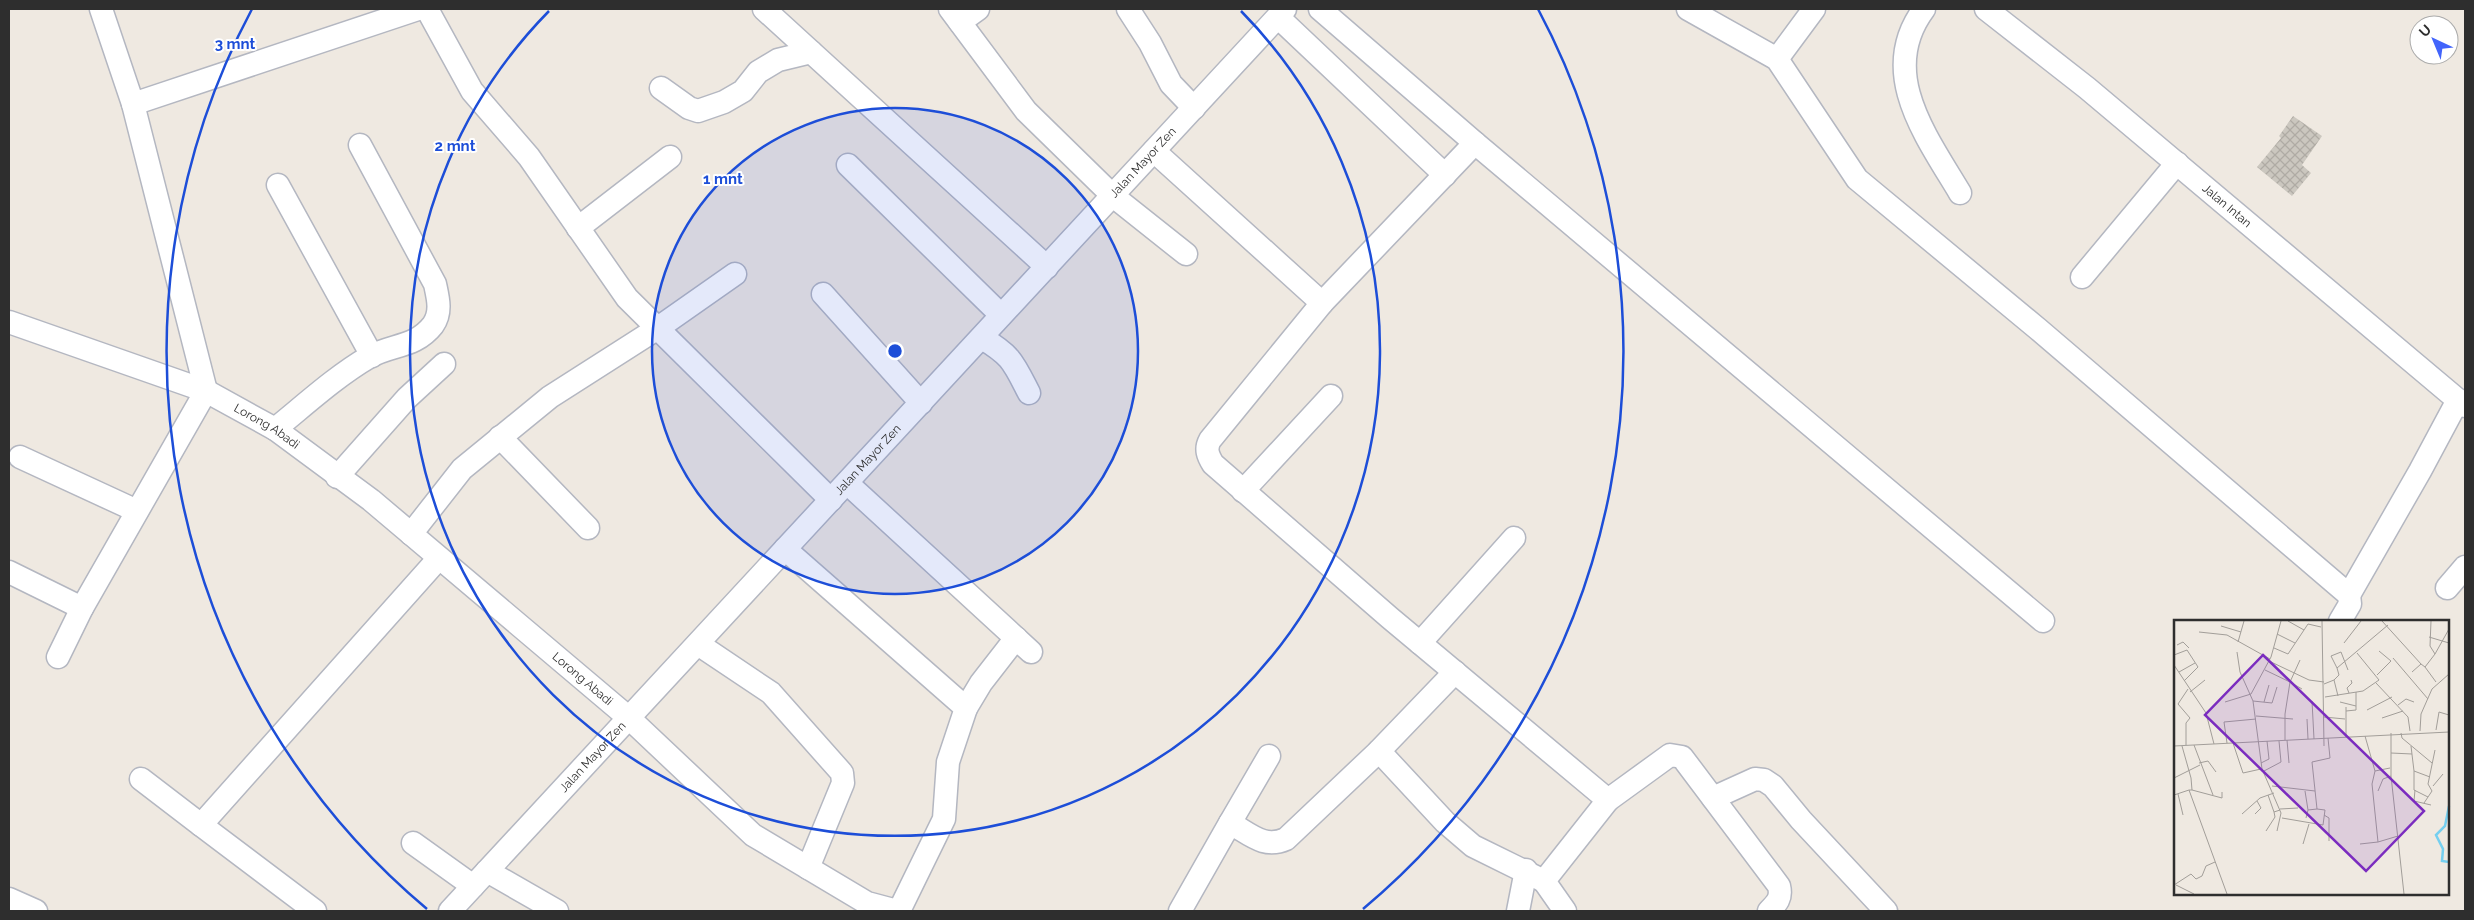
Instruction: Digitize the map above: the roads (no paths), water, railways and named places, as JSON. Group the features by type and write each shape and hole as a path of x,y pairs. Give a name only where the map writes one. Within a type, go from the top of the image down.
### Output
{"street":[{"path":"58,657 82,608 206,390 133,104 101,9"},
{"path":"133,104 418,9"},
{"path":"427,9 472,92 529,157 627,298 831,500"},
{"path":"764,9 1047,267"},
{"path":"978,9 955,15 1026,111 1113,196 1186,254"},
{"path":"1128,9 1150,43 1171,84 1194,108"},
{"path":"1320,9 1475,143 2043,621"},
{"path":"1688,9 1716,16 1777,59 1857,178 2038,329 2348,595 2350,604 2341,620"},
{"path":"1777,59 1814,9"},
{"path":"1924,9 1912,25 1903,56 1908,98 1960,193"},
{"name":"Jalan Intan","path":"1986,9 2087,88 2462,403"},
{"path":"1281,13 1445,175"},
{"name":"Jalan Mayor Zen","path":"450,911 1281,13"},
{"path":"661,88 689,108 698,112 724,102 743,91 758,72 778,60 811,52"},
{"path":"1475,143 1322,303 1207,446 1208,456 1213,464 1243,491 1420,643 1608,800"},
{"path":"275,429 337,378 372,356 413,343 434,324 440,307 435,284 360,145"},
{"path":"1154,151 1322,303"},
{"path":"578,228 670,157"},
{"path":"2082,278 2177,163"},
{"path":"848,165 1002,315"},
{"path":"278,185 372,356"},
{"path":"412,534 462,469 500,437 550,397 658,328 735,274"},
{"path":"822,294 921,403"},
{"name":"Lorong Abadi","path":"9,322 206,390 275,429 337,477 371,500 629,718 753,835 808,868 865,907 898,911"},
{"path":"982,338 1004,351 1013,362 1029,393"},
{"path":"337,477 407,398 444,364"},
{"path":"1243,491 1331,396"},
{"path":"2348,595 2462,403"},
{"path":"500,437 588,528"},
{"path":"20,456 137,511"},
{"path":"847,482 1024,645 981,683 966,708 948,762 944,819 898,911"},
{"path":"1420,643 1514,538"},
{"path":"785,549 966,708"},
{"path":"201,825 439,558"},
{"path":"2447,588 2465,567"},
{"path":"9,572 82,608"},
{"path":"698,644 770,693 842,773 843,783 808,868"},
{"path":"1230,823 1266,843 1275,844 1286,839 1379,751 1455,672"},
{"path":"1379,751 1445,822 1473,846 1535,876 1565,911"},
{"path":"1518,911 1535,876 1608,800 1670,755 1675,754 1682,757 1779,886 1781,895 1777,904 1769,911"},
{"path":"1180,911 1270,756"},
{"path":"141,779 315,911"},
{"path":"1713,798 1755,779 1764,780 1773,786 1801,820 1886,911"},
{"path":"413,843 480,878 557,911"},
{"path":"9,899 36,911"}]}
